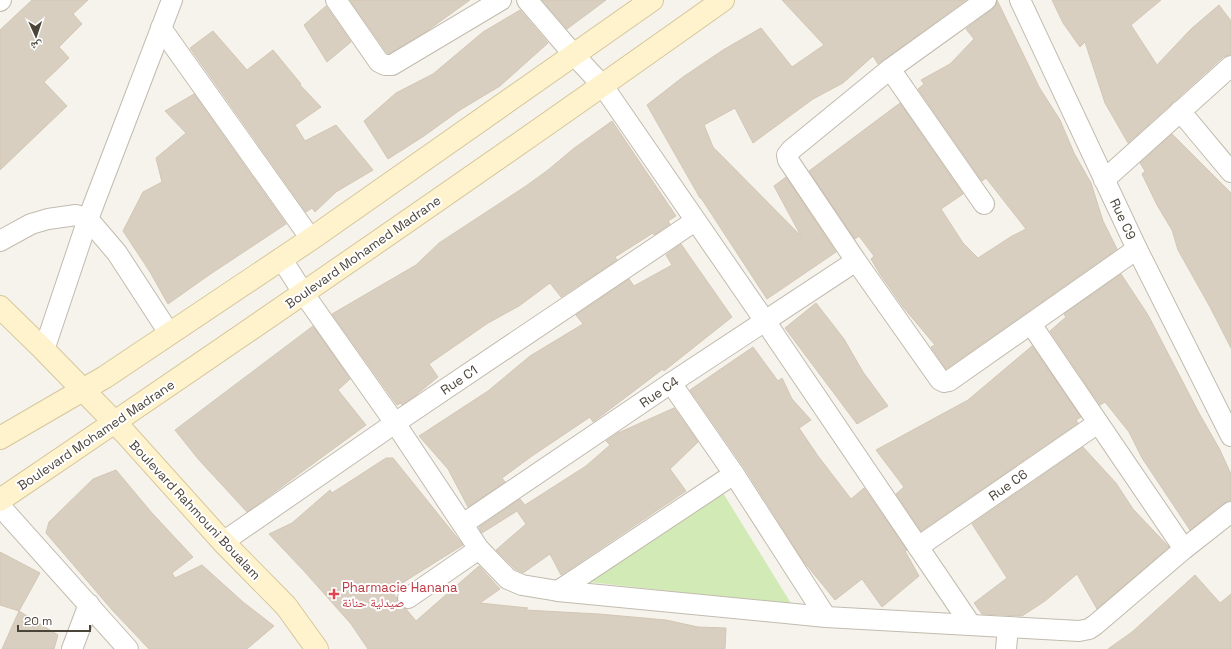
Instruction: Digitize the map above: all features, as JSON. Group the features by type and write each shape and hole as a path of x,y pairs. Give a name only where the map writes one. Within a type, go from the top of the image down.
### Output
{"street":[{"path":"44,350 88,219 172,0"},
{"path":"336,0 379,62 385,65 398,63 501,0"},
{"path":"526,0 603,86 765,321 971,625"},
{"path":"0,438 105,376 311,238 652,0"},
{"name":"Boulevard Mohamed Madrane","path":"0,500 304,294 603,86 723,0"},
{"path":"986,0 890,69 791,150 786,157 856,261 940,380 945,382 1031,324 1137,249"},
{"name":"Rue C9","path":"1020,0 1137,249 1231,436"},
{"path":"161,28 311,238"},
{"path":"1104,180 1231,66"},
{"path":"890,69 984,204"},
{"path":"1180,111 1231,172"},
{"path":"0,241 31,224 48,219 76,216 88,219 117,253 169,333"},
{"name":"Rue C1","path":"223,542 395,423 695,221"},
{"path":"281,258 304,294 395,423 479,549 508,579 522,585 558,591 826,617 1079,631 1090,629 1184,549 1231,512"},
{"name":"Rue C4","path":"463,524 856,261"},
{"name":"Boulevard Rahmouni Boualam","path":"0,307 114,422 223,542 286,606 317,649"},
{"path":"1031,324 1184,549"},
{"path":"671,384 734,474 826,617"},
{"name":"Rue C6","path":"918,547 1098,423"},
{"path":"558,591 734,474"},
{"path":"0,506 128,649"},
{"path":"408,598 479,549"},
{"path":"72,649 89,604"},
{"path":"1006,649 1008,627"}],"green space":[{"path":"720,488 792,605 580,581"}],"building":[{"path":"32,0 88,0 73,14 82,24 59,47 69,58 44,82 67,106 0,170 0,30"},
{"path":"350,0 470,0 424,33 389,54"},
{"path":"542,0 606,0 567,29"},
{"path":"782,0 966,0 878,64 873,56 843,83 813,99 753,143 735,108 704,125 713,147 801,236 774,186 786,177 836,252 767,299 700,198 647,105 683,77 723,50 761,28 792,67 824,45"},
{"path":"997,0 1039,87 1060,120 1074,153 1091,183 1103,221 1117,249 946,369 931,347 935,345 903,307 880,274 871,259 874,256 859,236 855,239 809,171 900,103 963,194 941,209 963,243 978,258 1012,236 1026,229 986,178 982,181 918,89 924,84 921,80 950,64 974,39 966,29 993,9"},
{"path":"1052,0 1161,0 1131,25 1157,65 1191,29 1219,5 1231,21 1231,54 1223,57 1128,143 1105,103 1085,42 1080,47 1063,23"},
{"path":"326,6 351,42 327,62 304,25"},
{"path":"520,10 548,43 500,86 460,110 424,136 388,159 364,121 396,93 433,74 483,32"},
{"path":"213,31 247,70 273,50 301,84 300,85 321,107 295,125 305,141 336,125 373,170 336,192 315,212 312,208 306,212 190,48"},
{"path":"194,94 286,224 168,304 150,272 123,231 143,192 162,182 156,158 186,133 165,111"},
{"path":"612,121 676,216 668,221 670,224 654,235 653,233 615,257 617,260 561,297 550,283 519,306 488,323 429,364 438,377 402,405 401,403 397,405 332,314 416,265 439,243 526,186"},
{"path":"1172,134 1231,193 1231,348 1178,250 1172,230 1157,205 1142,174 1145,171 1140,163"},
{"path":"681,244 732,317 664,371 663,369 593,422 590,417 532,456 502,478 505,482 468,507 448,469 419,436 488,391 530,356 583,324 576,315 629,279 634,286 672,265 666,255"},
{"path":"1121,274 1148,315 1200,415 1219,448 1231,474 1231,500 1224,503 1190,530 1142,458 1129,432 1105,402 1100,405 1050,331 1066,317 1064,314"},
{"path":"816,303 844,339 863,372 888,406 857,424 785,328"},
{"path":"313,326 350,379 338,390 366,425 247,512 199,460 175,430"},
{"path":"1032,346 1081,417 1076,420 1078,423 921,531 896,494 904,487 876,450 968,400"},
{"path":"753,347 778,381 782,378 792,399 811,420 799,428 818,456 851,499 864,488 907,550 905,551 919,576 882,607 862,579 835,600 804,562 745,469 690,390"},
{"path":"674,408 698,442 670,469 686,491 561,575 550,554 523,573 515,569 496,550 526,524 517,511 482,533 481,532 479,527 520,499 525,505 586,466 610,445 606,441 618,433"},
{"path":"1083,447 1116,483 1133,509 1169,547 1097,609 1077,574 1045,601 1022,616 982,614 974,603 1007,578 972,524"},
{"path":"386,458 393,458 463,545 407,580 392,592 397,598 399,605 406,609 416,621 479,566 500,589 480,603 528,608 525,610 599,614 666,620 698,627 726,628 725,649 368,649 351,624 269,534 292,523 330,490 332,493"},
{"path":"116,470 152,513 193,557 172,573 175,578 202,565 243,602 274,626 247,649 149,649 113,611 46,533 49,522 93,479"},
{"path":"0,552 40,573 19,611 0,605"},
{"path":"1195,575 1220,603 1231,594 1231,649 1108,649 1132,632"},
{"path":"19,611 58,635 54,649 2,649"}],"place":[{"name":"Pharmacie Hanana صيدلية حنانة","path":"334,594"}]}
